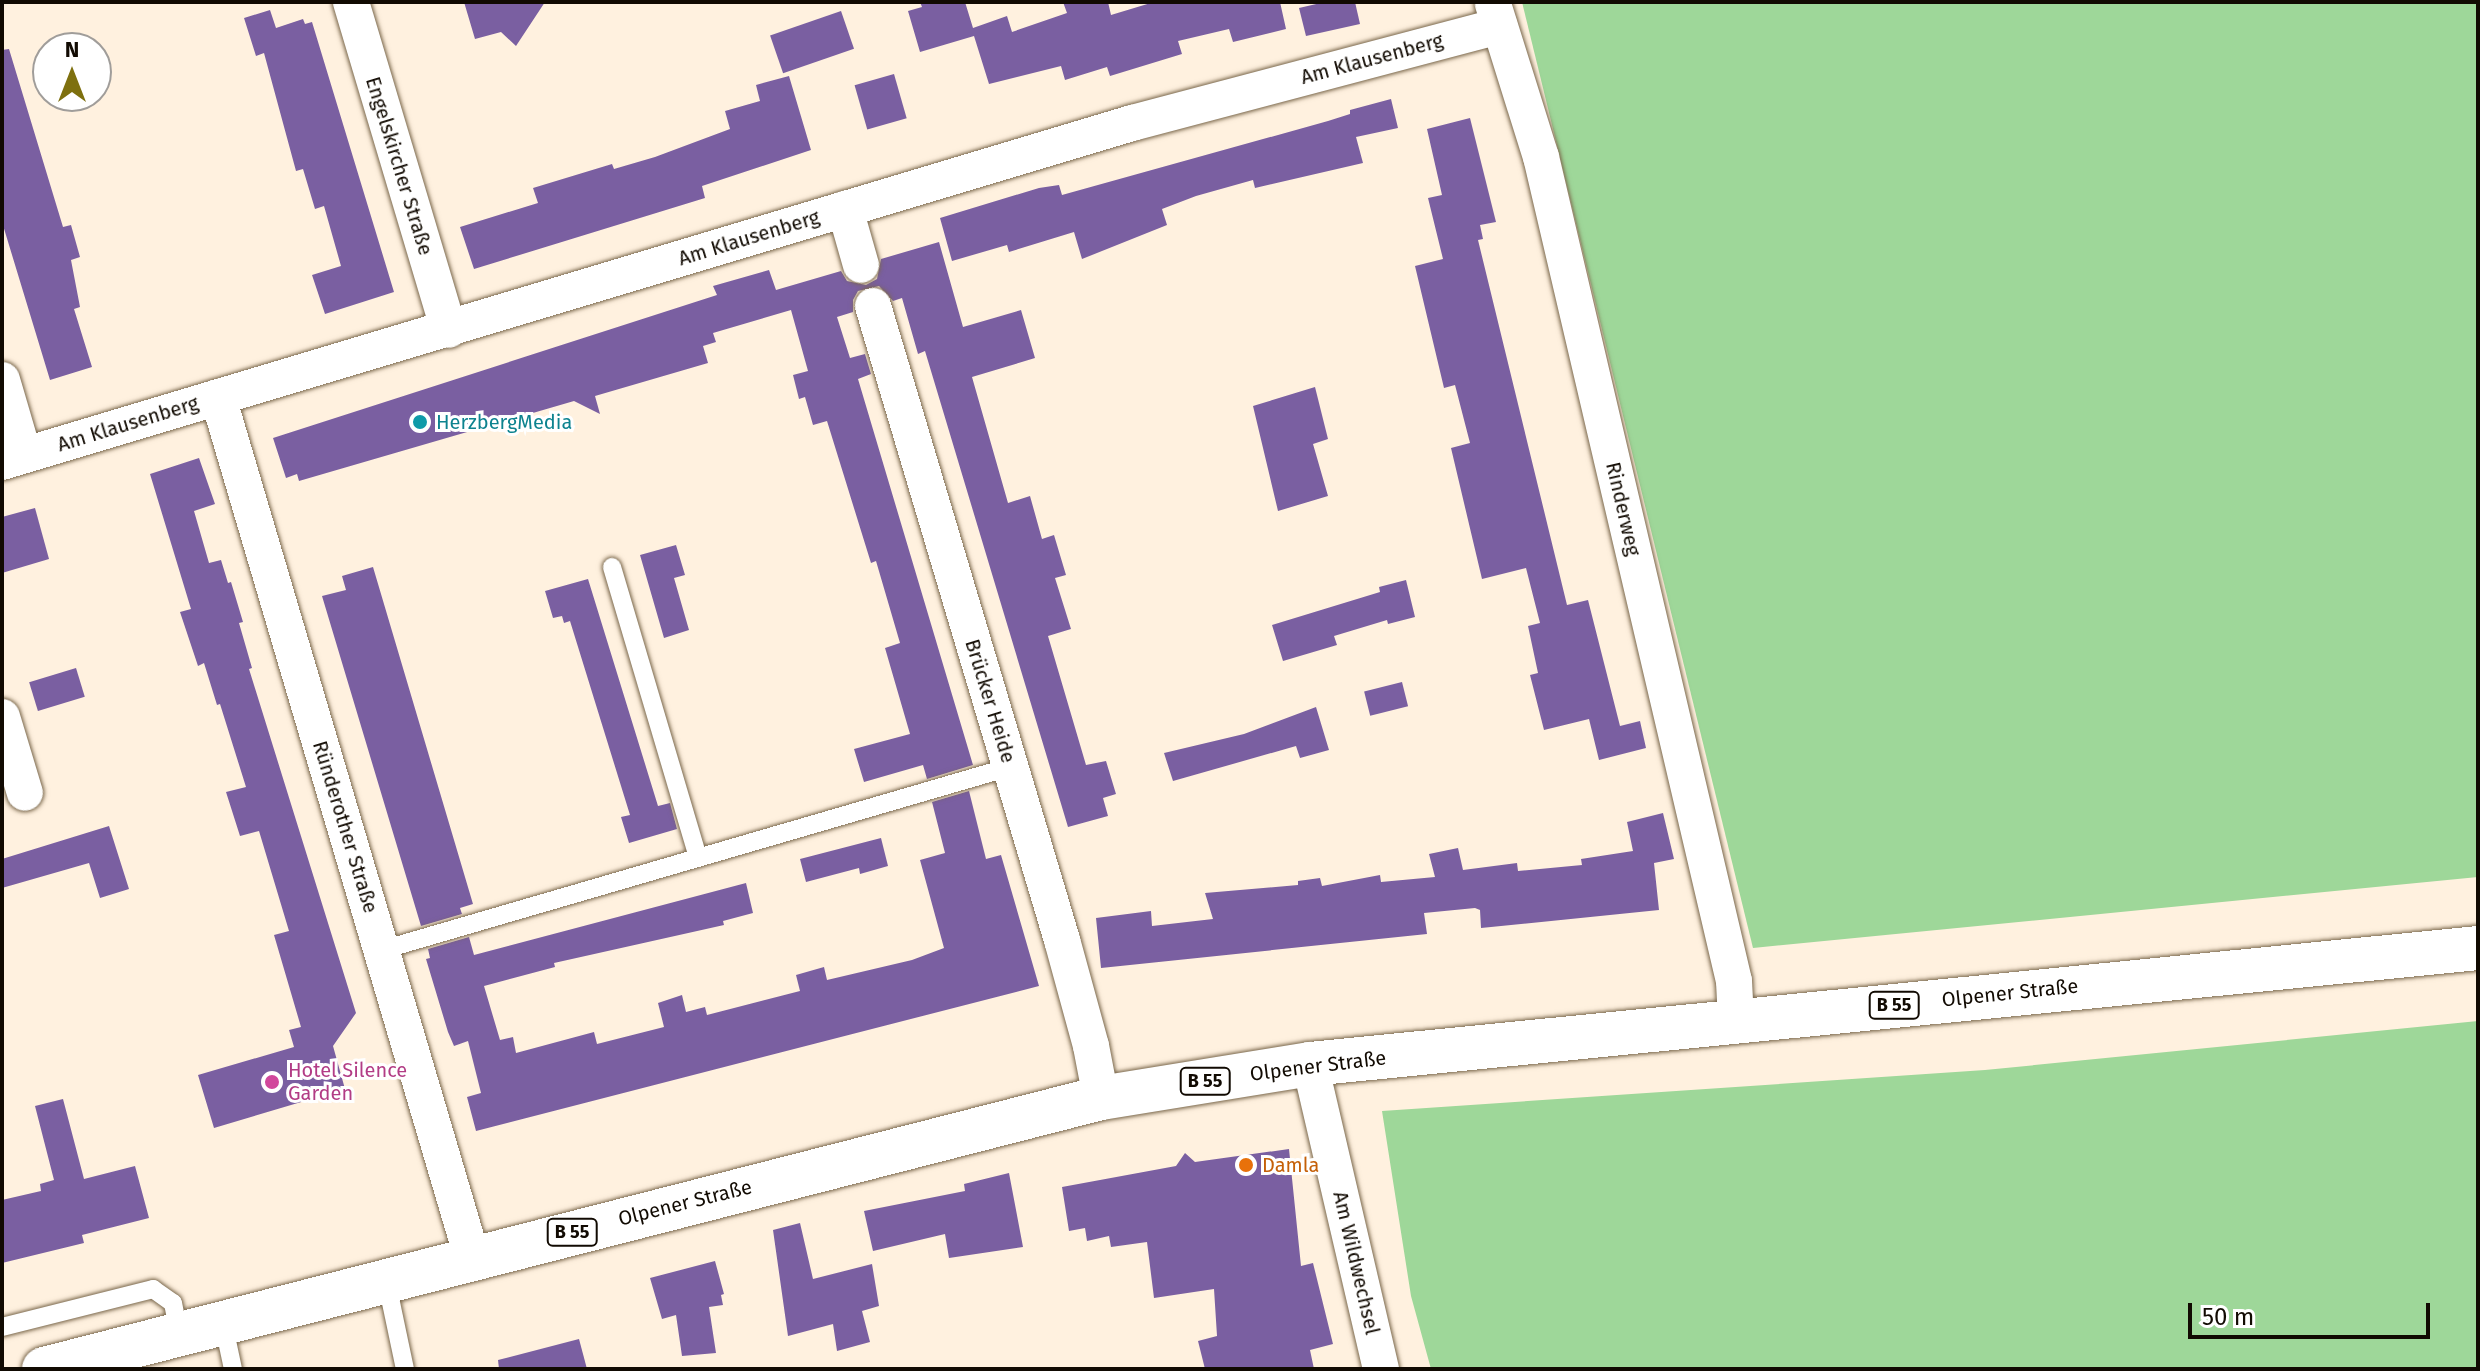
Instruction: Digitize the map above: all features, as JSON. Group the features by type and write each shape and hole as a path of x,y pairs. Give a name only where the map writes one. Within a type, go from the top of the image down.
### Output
{"main road":[{"name":"Olpener Straße","path":"44,1369 1101,1098 1310,1064 2478,948"}],"street":[{"name":"Engelskircher Straße","path":"351,2 449,330"},
{"name":"Am Klausenberg","path":"13,458 449,330 1496,14"},
{"name":"Rinderweg","path":"1496,14 1541,157 1734,981 1736,1021"},
{"path":"845,209 861,265"},
{"name":"Brücker Heide","path":"873,306 1079,1001 1101,1098"},
{"path":"2,380 13,458"},
{"name":"Ründerother Straße","path":"218,397 472,1257"},
{"path":"2,717 25,793"},
{"name":"Am Wildwechsel","path":"1310,1064 1381,1369"}],"lane":[{"path":"612,567 698,857"},
{"path":"382,950 1010,767"},
{"path":"386,1279 405,1369"},
{"path":"2,1327 153,1289 173,1303 179,1334"},
{"path":"223,1322 233,1369"}],"green space":[{"path":"1522,2 2478,2 2478,877 1753,948"},
{"path":"2478,1021 2478,1369 1431,1369 1411,1296 1382,1111 1985,1070"}],"building":[{"path":"464,2 545,2 516,46 501,32 475,39"},
{"path":"920,2 965,2 973,28 1007,16 1012,32 1067,13 1063,2 1108,2 1111,15 1154,2 1280,2 1286,29 1233,42 1229,29 1178,41 1182,54 1110,76 1107,67 1065,80 1061,66 989,84 974,36 920,52 908,11 922,7"},
{"path":"1325,2 1355,2 1360,24 1306,36 1299,8"},
{"path":"270,10 276,28 303,19 305,24 312,22 394,292 325,314 312,275 341,266 324,206 315,209 303,169 296,171 264,53 256,56 244,18"},
{"path":"841,11 854,49 783,73 770,35"},
{"path":"9,49 63,227 71,225 80,257 71,260 80,307 74,309 92,367 50,380 2,222 2,50"},
{"path":"894,74 907,118 867,130 855,85"},
{"path":"789,76 811,150 702,186 705,198 474,269 460,227 538,203 533,188 612,164 614,169 655,157 730,129 725,111 760,101 756,85"},
{"path":"1391,99 1398,128 1356,137 1363,163 1255,188 1253,180 1196,196 1162,209 1167,225 1082,259 1074,232 1009,252 1007,245 952,261 940,218 1039,188 1059,185 1062,195 1328,121 1350,114 1350,110"},
{"path":"1470,118 1496,222 1480,225 1483,239 1478,240 1567,605 1588,600 1620,726 1640,721 1646,748 1599,760 1589,719 1544,730 1530,675 1538,673 1528,626 1540,623 1526,568 1482,579 1451,448 1470,443 1455,385 1444,388 1415,266 1443,259 1428,198 1442,195 1427,129"},
{"path":"939,242 963,327 1021,310 1035,358 972,377 1008,503 1030,496 1042,539 1054,535 1066,575 1055,578 1071,629 1048,636 1086,765 1106,761 1116,794 1103,798 1108,816 1068,827 925,351 918,354 902,298 893,301 879,286 858,291 853,300 853,312 837,317 850,358 865,354 871,374 858,379 973,765 927,779 923,765 864,782 854,749 910,734 885,648 900,643 876,561 871,563 827,421 813,425 805,397 799,399 793,375 808,371 791,310 713,333 716,342 703,346 708,363 595,396 600,414 574,401 299,481 297,474 286,478 273,438 717,295 713,286 769,270 776,290 841,271 847,281 866,285 877,279 881,259"},
{"path":"1315,387 1328,439 1313,444 1328,496 1278,511 1253,406"},
{"path":"199,458 215,504 194,511 209,563 221,560 228,583 231,582 243,622 239,623 252,668 249,669 356,1013 333,1046 345,1089 214,1128 198,1075 294,1047 289,1030 301,1027 274,935 289,931 259,831 240,836 226,792 246,787 220,704 217,705 204,663 198,666 180,612 191,609 150,474"},
{"path":"35,508 49,559 2,573 2,517"},
{"path":"676,545 685,575 674,578 689,630 664,638 640,555"},
{"path":"373,567 473,904 460,908 462,914 421,926 322,596 346,590 342,576"},
{"path":"588,579 658,806 670,803 677,829 629,843 621,817 630,815 570,621 564,623 562,616 553,618 545,591"},
{"path":"1406,580 1415,617 1388,624 1387,620 1334,636 1337,645 1283,661 1272,625 1380,592 1379,587"},
{"path":"76,668 85,697 38,711 29,682"},
{"path":"1402,682 1408,706 1370,716 1364,691"},
{"path":"1316,707 1329,750 1300,758 1296,746 1173,781 1164,753 1244,734"},
{"path":"969,791 986,859 1001,855 1039,986 476,1131 467,1097 481,1093 468,1041 454,1046 426,959 430,958 428,949 469,937 474,955 746,883 753,913 723,921 724,925 554,963 555,967 484,986 500,1040 513,1037 516,1053 594,1032 597,1044 664,1027 658,1003 682,995 686,1012 705,1007 707,1015 800,991 796,975 824,967 827,980 912,960 944,948 920,860 945,853 932,802"},
{"path":"1663,813 1674,859 1654,863 1659,910 1481,928 1480,910 1475,908 1424,913 1427,934 1101,968 1096,918 1151,911 1152,926 1213,919 1205,893 1298,885 1298,881 1320,878 1322,886 1380,875 1381,882 1435,877 1429,854 1458,848 1463,870 1517,863 1518,871 1582,865 1581,859 1633,851 1627,822"},
{"path":"109,826 129,889 100,898 89,863 2,888 2,859"},
{"path":"881,838 888,866 860,874 859,868 806,882 800,859"},
{"path":"63,1099 84,1179 135,1166 149,1218 82,1235 84,1243 2,1263 2,1200 41,1191 40,1184 54,1180 35,1106"},
{"path":"1289,1149 1301,1266 1313,1263 1333,1344 1310,1350 1314,1369 1205,1369 1198,1341 1217,1336 1214,1289 1154,1298 1147,1242 1111,1247 1109,1236 1087,1241 1085,1228 1069,1231 1062,1187 1176,1166 1185,1153 1195,1162"},
{"path":"1009,1173 1023,1247 949,1258 945,1234 873,1251 864,1211 965,1191 964,1184"},
{"path":"800,1223 813,1279 872,1264 879,1306 862,1311 870,1342 837,1351 833,1324 788,1336 773,1230"},
{"path":"715,1261 724,1294 721,1295 723,1305 709,1307 716,1353 682,1356 676,1315 662,1319 650,1278"},
{"path":"579,1339 587,1369 499,1369 498,1360"}],"place":[{"name":"HerzbergMedia","path":"420,422"},
{"name":"Hotel Silence Garden","path":"272,1082"},
{"name":"Damla","path":"1246,1165"}]}
